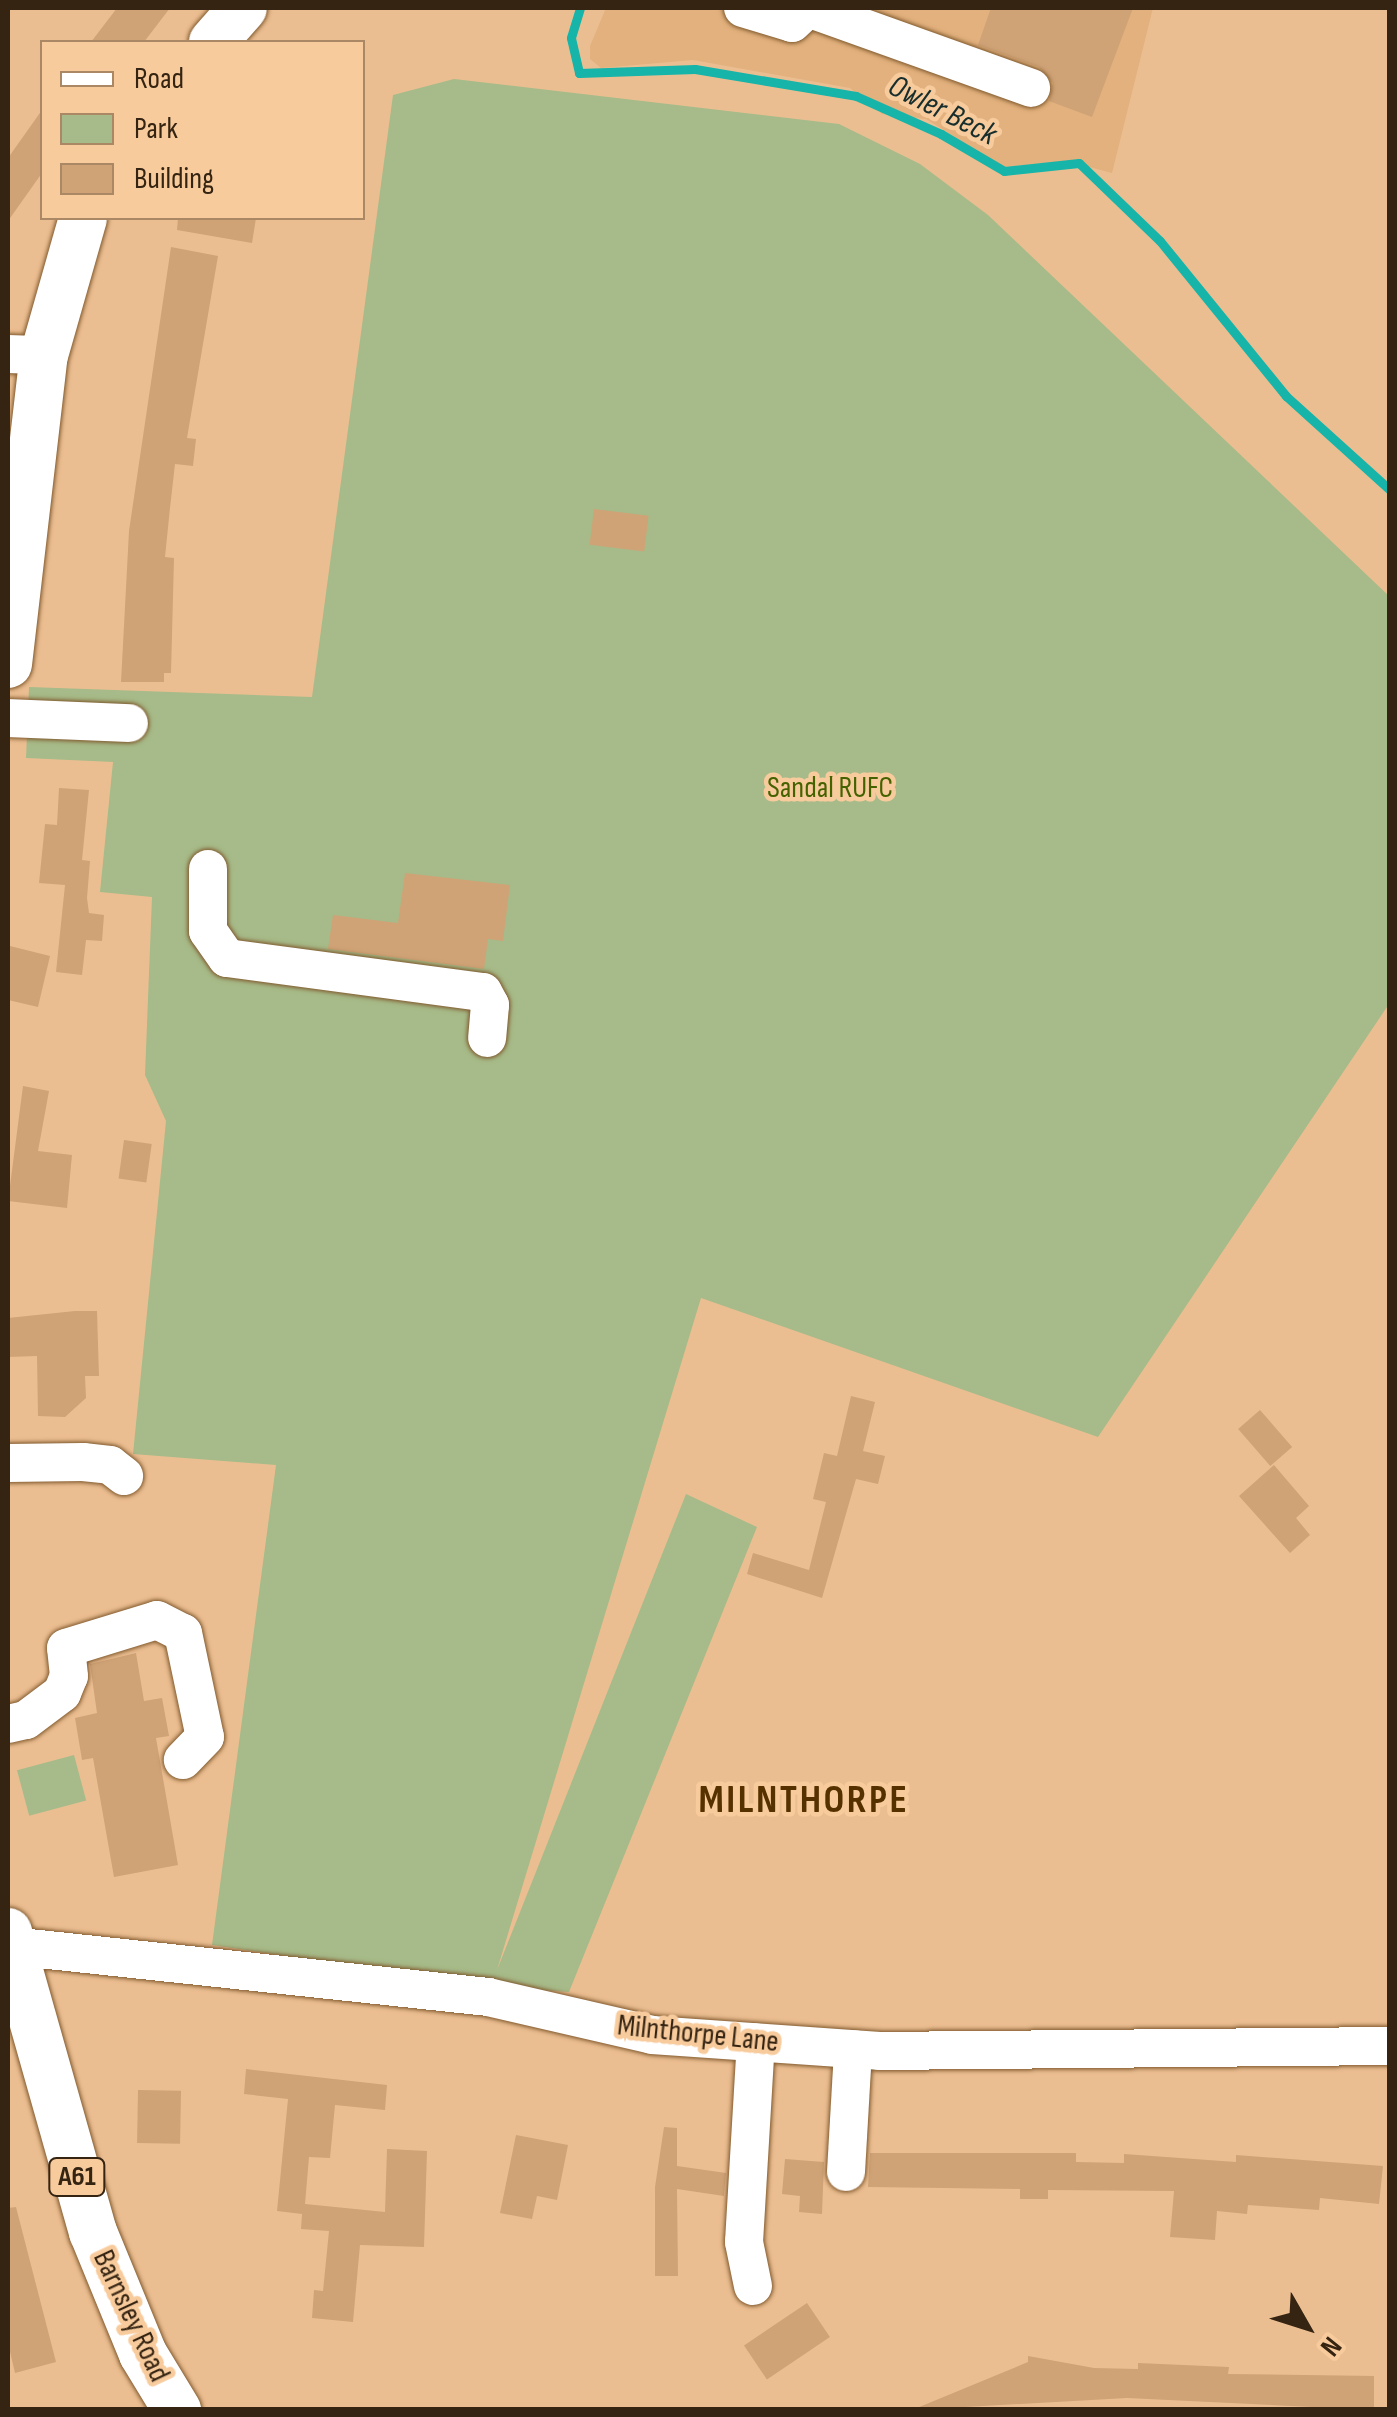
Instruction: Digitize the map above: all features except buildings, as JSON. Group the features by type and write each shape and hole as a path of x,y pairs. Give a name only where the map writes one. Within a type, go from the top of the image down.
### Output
{"main road":[{"path":"215,40 243,8"},
{"path":"8,664 26,354 82,220"},
{"name":"Barnsley Road","path":"9,1939 93,2232 143,2354 177,2410"}],"street":[{"path":"743,8 792,23 808,8 1031,88"},
{"path":"8,718 129,723"},
{"path":"208,869 208,931 228,958 484,992 490,1005 487,1038"},
{"path":"8,1463 83,1462 110,1466 124,1476"},
{"path":"8,1724 26,1720 62,1693 69,1676 66,1648 157,1620 183,1633 204,1737 182,1760"},
{"name":"Milnthorpe Lane","path":"9,1939 488,1997 652,2036 852,2049 1390,2046"},
{"path":"753,2286 744,2242 756,2042"},
{"path":"846,2172 852,2049"}],"shaded area":[{"path":"606,8 1153,8 1112,173 1067,161 1003,167 926,119 882,114 850,88 693,60 601,68 590,59 590,46"}],"green space":[{"name":"Sandal RUFC","path":"454,79 839,124 920,164 988,215 1389,596 1389,1004 1098,1437 701,1298 497,1970 686,1494 757,1527 569,1992 492,1987 212,1945 276,1465 133,1454 166,1121 145,1075 152,897 100,892 113,762 26,758 29,687 312,697 393,95"},
{"path":"74,1755 86,1800 29,1816 17,1770"}],"waterway":[{"name":"Owler Beck","path":"580,8 571,38 579,73 695,69 856,96 941,134 1004,171 1079,163 1160,241 1286,396 1390,490"}],"district":[{"name":"MILNTHORPE","path":"804,1800"}]}
